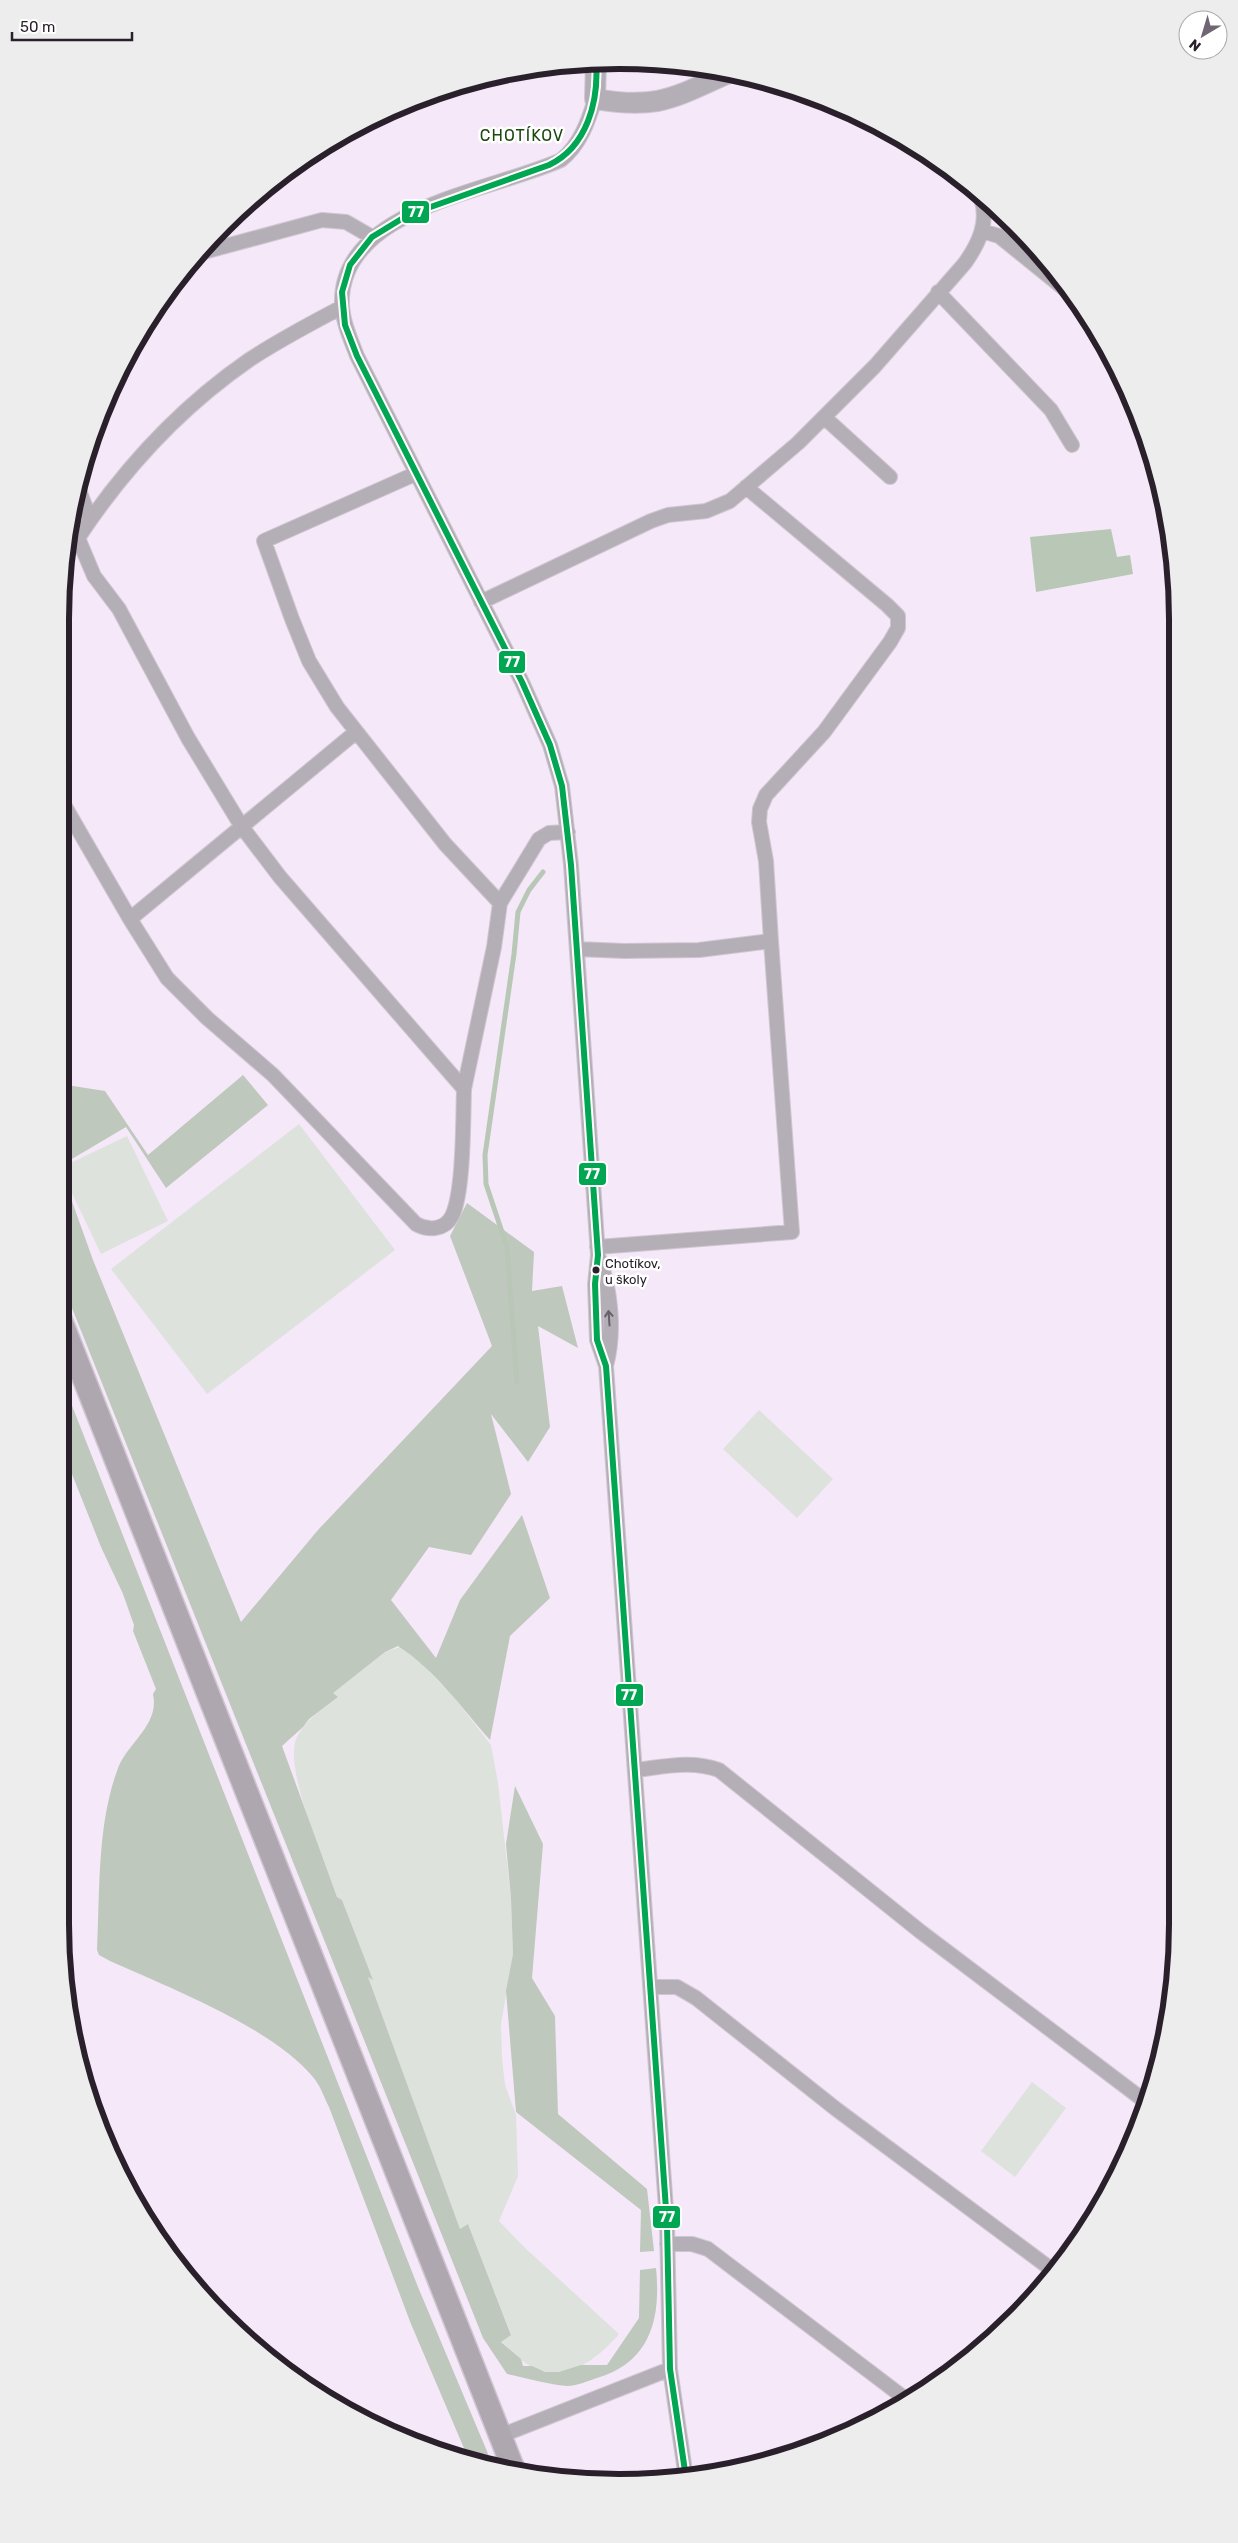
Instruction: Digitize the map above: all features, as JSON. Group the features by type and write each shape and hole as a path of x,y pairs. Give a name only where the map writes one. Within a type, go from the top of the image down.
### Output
{"main road":[{"path":"69,1341 511,2464"}],"street":[{"path":"597,70 595,99 589,119 574,147 561,160 408,215 372,237 357,255 346,275 342,307 357,356 415,474 522,682 550,745 562,786 568,832 598,1251 607,1283 611,1346 606,1366 667,2244 670,2369 685,2471"},
{"path":"595,99 622,104 656,103 670,99 718,78"},
{"path":"481,602 651,521 668,515 698,513 721,506 730,501 798,443 875,366 965,263 976,247 982,231 984,218 983,206"},
{"path":"211,250 322,220 346,222 372,237"},
{"path":"982,231 999,236 1051,278"},
{"path":"938,292 1051,410 1072,445"},
{"path":"73,544 117,482 188,409 249,361 342,307"},
{"path":"824,417 890,477"},
{"path":"415,474 264,541 309,660 336,707 445,844 500,903"},
{"path":"598,1251 792,1232 766,861 759,822 760,809 766,796 824,732 890,642 899,622 898,616 887,605 746,487"},
{"path":"82,498 90,519"},
{"path":"78,538 94,576 119,609 188,738 242,827 280,877 464,1088"},
{"path":"130,919 356,732"},
{"path":"69,814 130,919 167,978 207,1018 273,1075 416,1224 423,1228 439,1228 448,1222 455,1208 462,1143 464,1088 494,947 500,903 539,839 550,833 568,832"},
{"path":"577,949 624,951 699,950 771,941"},
{"path":"635,1770 690,1764 706,1765 718,1770 921,1932 1141,2098"},
{"path":"650,1987 677,1987 696,1998 836,2109 1049,2268"},
{"path":"667,2244 692,2244 708,2250 902,2396"},
{"path":"500,2436 670,2369"}],"shaded area":[{"path":"1111,529 1117,557 1130,555 1133,574 1036,592 1030,537"},
{"path":"243,1075 268,1105 166,1188 126,1127 69,1161 69,1085 105,1091 148,1155"},
{"path":"299,1124 395,1250 207,1394 111,1269"},
{"path":"127,1136 168,1221 101,1254 69,1187 69,1164"},
{"path":"69,1193 93,1260 241,1622 318,1530 492,1346 450,1236 467,1203 534,1252 532,1291 562,1286 578,1348 538,1326 550,1427 528,1462 491,1414 511,1494 471,1555 429,1547 391,1600 436,1658 460,1600 522,1515 550,1598 510,1636 490,1740 436,1678 398,1646 385,1652 333,1693 338,1697 309,1719 282,1746 337,1897 342,1900 373,1980 368,1977 460,2229 468,2224 511,2335 501,2342 521,2359 523,2366 532,2366 545,2372 559,2372 581,2365 607,2365 639,2318 640,2270 656,2268 656,2304 654,2321 649,2336 630,2361 615,2371 582,2383 567,2386 507,2374 483,2338 69,1301"},
{"path":"69,1398 418,2287 490,2459 466,2452 411,2324 329,2107 313,2077 295,2059 246,2025 190,1996 99,1955 97,1950 101,1859 106,1814 121,1761 152,1716 153,1694 156,1689 133,1631 134,1625 123,1594 101,1547 69,1467"},
{"path":"759,1410 833,1479 797,1518 723,1449"},
{"path":"400,1647 419,1661 453,1696 491,1745 498,1783 511,1898 513,1954 501,2024 505,2085 516,2115 518,2176 499,2221 524,2247 619,2334 596,2356 567,2371 557,2373 533,2368 521,2360 501,2341 511,2334 468,2224 460,2229 367,1976 372,1979 342,1900 337,1897 300,1792 295,1770 294,1751 297,1737 305,1725 338,1697 332,1693 385,1652"},
{"path":"515,1786 543,1844 532,1978 555,2016 558,2114 647,2189 654,2251 640,2252 641,2210 516,2112 506,1991 513,1954 511,1898 506,1844"},
{"path":"1032,2082 1066,2108 1015,2177 981,2151"}],"waterway":[{"path":"517,1382 507,1247 486,1184 485,1155 514,954 518,912 529,890 543,872"}],"transit line":[{"name":"77","path":"596,70 595,92 588,121 573,147 562,157 549,165 408,215 372,237 350,265 342,292 345,325 357,356 522,682 550,745 562,786 571,865 598,1255 595,1284 597,1340 606,1366 667,2223 670,2369 685,2471"}],"place":[{"name":"Chotíkov, u školy","path":"596,1270"}],"district":[{"name":"CHOTÍKOV","path":"522,135"}]}
